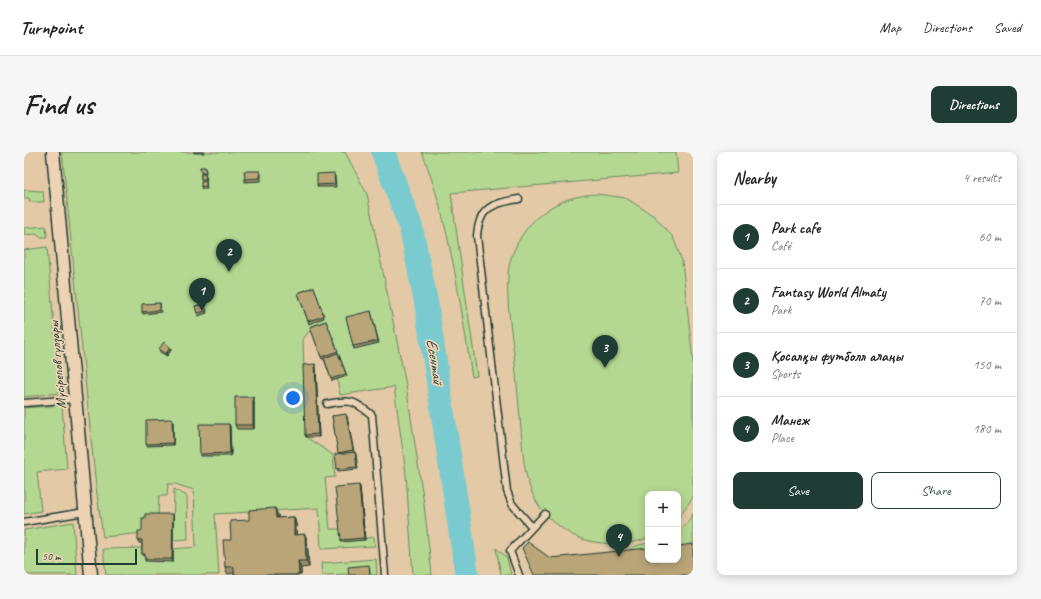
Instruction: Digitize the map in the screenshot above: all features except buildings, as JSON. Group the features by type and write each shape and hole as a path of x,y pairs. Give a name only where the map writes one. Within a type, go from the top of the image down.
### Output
{"street":[{"name":"Мүсірепов гүлзары","path":"53,152 91,575"}],"lane":[{"path":"519,199 498,202 487,209 478,226 477,236 508,491 512,504 532,527"},
{"path":"24,404 75,399"},
{"path":"327,404 342,400 356,402 372,414 385,575"},
{"path":"24,522 85,512"},
{"path":"519,575 510,552 545,514"}],"green space":[{"path":"62,152 345,152 367,194 406,385 424,504 432,575 413,575 406,474 394,387 340,395 337,379 346,376 327,323 311,329 303,339 306,437 333,455 335,477 325,478 330,529 340,529 365,540 367,538 374,537 375,546 321,549 319,508 215,514 219,575 106,575 103,549 143,548 143,556 173,562 173,549 196,547 194,490 175,484 168,484 167,496 159,496 158,516 143,533 103,537 96,487"},
{"path":"422,152 676,152 678,173 451,193 477,376 472,377 447,235 432,179"},
{"path":"24,190 43,191 44,202 30,202 29,198 24,198"},
{"path":"597,194 626,198 654,216 673,237 682,261 693,361 693,497 681,514 681,491 645,491 645,539 634,542 611,544 596,542 585,540 562,529 539,506 533,495 528,483 523,457 509,308 509,266 518,242 535,220 556,204 582,196"},
{"path":"46,226 47,237 40,237 36,234 24,235 24,228"},
{"path":"47,247 60,393 24,397 24,250"},
{"path":"62,405 67,469 37,472 41,511 24,514 24,408"},
{"path":"174,489 187,496 188,539 173,540"},
{"path":"693,514 693,546 681,548 681,529 685,526"},
{"path":"73,522 77,575 27,575 24,570 24,530"},
{"path":"645,544 645,551 625,553 635,546"},
{"path":"496,548 507,558 511,575 501,575"},
{"path":"376,559 377,575 370,575 370,567 350,574 322,575 321,563"}],"waterway":[{"name":"Есентай","path":"383,152 411,228 426,302 467,575"}],"place":[{"name":"Fantasy World Almaty","path":"229,272"},
{"name":"Park cafe","path":"202,311"},
{"name":"Қосалқы футболл алаңы","path":"605,368"},
{"name":"Манеж","path":"619,557"}]}
